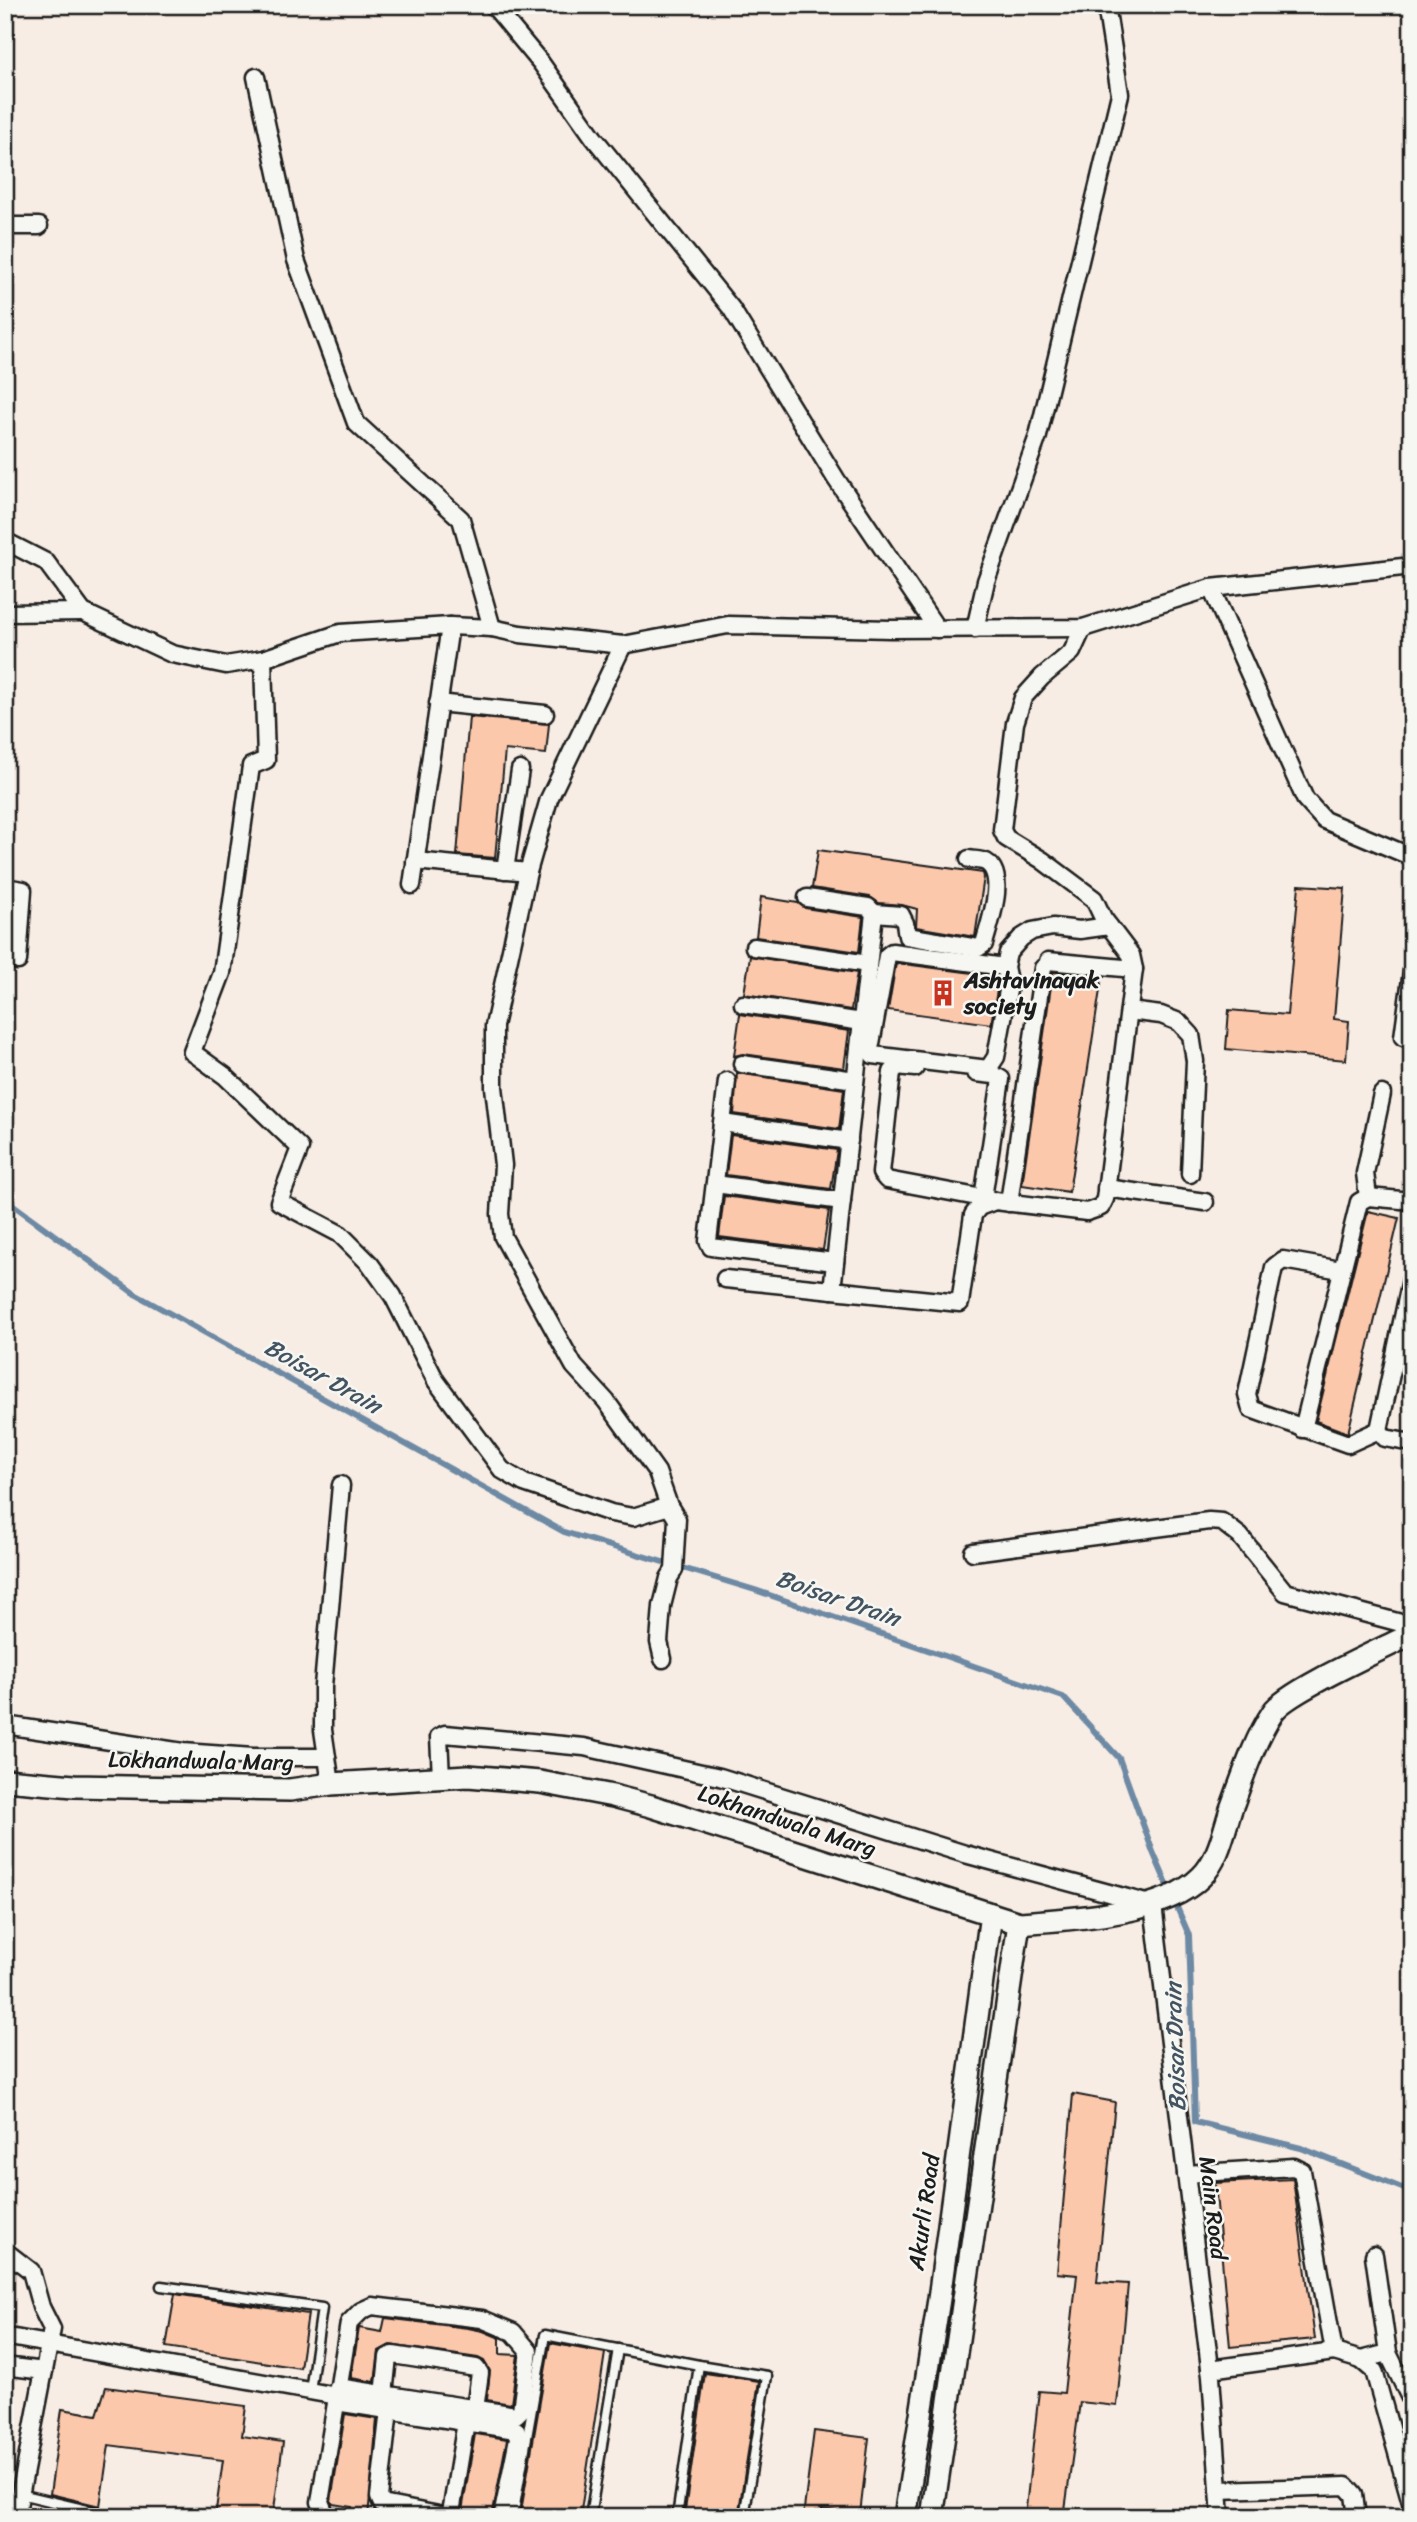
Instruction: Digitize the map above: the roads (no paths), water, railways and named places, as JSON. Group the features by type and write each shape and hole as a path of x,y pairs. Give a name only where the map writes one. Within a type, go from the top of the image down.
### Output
{"street":[{"path":"493,5 541,63 594,138 731,309 836,479 937,629"},
{"path":"975,629 986,581 1038,436 1120,94 1106,5"},
{"path":"256,77 296,260 356,423 461,519 492,628"},
{"path":"5,226 39,226"},
{"path":"5,541 46,562 83,612"},
{"path":"5,613 83,612 172,654 226,665 264,659 340,633 450,626 492,628 520,634 623,645 728,625 937,629 1083,628 1211,588 1412,566"},
{"path":"1211,588 1306,799 1325,820 1412,857"},
{"path":"412,886 450,626"},
{"path":"996,1201 1001,1079 994,1075 898,1066 892,1072 881,1173 887,1180 996,1201 1087,1212 1101,1207 1106,1188 1134,969 1131,955 1109,926 1094,899 1042,860 1006,838 1002,830 1016,723 1023,698 1041,677 1072,652 1083,628"},
{"path":"623,645 549,799 542,820 494,1026 494,1087 503,1165 500,1214 503,1237 574,1366 607,1401 657,1472 673,1512 674,1570 669,1578 662,1606 659,1642 663,1659"},
{"path":"264,659 266,760 251,766 222,972 192,1052 225,1076 300,1148 279,1202 340,1234 370,1264 393,1296 436,1381 502,1470 524,1483 611,1513 633,1517 673,1512"},
{"path":"438,703 545,714"},
{"path":"505,870 520,770"},
{"path":"513,817 542,820"},
{"path":"969,859 985,861 994,870 998,883 984,944"},
{"path":"415,861 528,872"},
{"path":"5,887 23,890 18,961"},
{"path":"807,898 868,907 874,913 901,915 907,936 978,948 984,944 1014,947"},
{"path":"832,1290 874,913"},
{"path":"1005,967 892,952 887,956 884,970 870,1049 873,1055 988,1069 996,1058 1009,985 1005,967 1008,953 1032,931 1053,927 1080,930 1109,926"},
{"path":"754,947 868,964"},
{"path":"996,1201 1046,964 1134,969"},
{"path":"1403,1037 1412,971"},
{"path":"743,1004 862,1022"},
{"path":"1129,1011 1161,1015 1179,1022 1191,1035 1195,1061 1191,1174"},
{"path":"742,1064 855,1080"},
{"path":"727,1081 708,1241 711,1247 835,1262"},
{"path":"1368,1197 1365,1172 1382,1094"},
{"path":"722,1123 849,1141"},
{"path":"715,1184 842,1201"},
{"path":"1106,1188 1205,1202"},
{"path":"1303,1429 1359,1202 1368,1197 1412,1201"},
{"path":"725,1279 960,1303 973,1215 979,1207 996,1201"},
{"path":"1341,1270 1283,1260 1274,1267 1247,1394 1251,1409 1348,1444 1379,1430"},
{"path":"1412,1275 1379,1430 1385,1438 1412,1443"},
{"path":"331,1784 323,1730 323,1685 341,1485"},
{"path":"973,1552 1209,1521 1222,1522 1240,1536 1285,1592 1412,1626"},
{"name":"Lokhandwala Marg","path":"5,1780 74,1786 290,1790 331,1784 468,1776 540,1782 613,1796 761,1840 1019,1923 1156,1904 1202,1877 1214,1858 1251,1756 1274,1709 1301,1691 1412,1634"},
{"path":"5,1725 183,1752 253,1757 327,1757"},
{"path":"441,1777 439,1737 445,1734 584,1747 720,1777 965,1854 1156,1904"},
{"name":"Main Road","path":"1156,1904 1210,2370 1221,2517"},
{"name":"Akurli Road","path":"905,2517 939,2299 991,1914"},
{"path":"932,2517 1019,1923"},
{"path":"1186,2174 1294,2167 1302,2171 1334,2353"},
{"path":"5,2251 31,2271 41,2307 52,2329 16,2517"},
{"path":"1374,2255 1388,2353 1412,2402"},
{"path":"330,2517 320,2502 349,2323 361,2311 372,2306 482,2319 513,2332 530,2351 521,2410 516,2415 470,2416"},
{"path":"15,2338 310,2391 470,2416 516,2430 518,2438 502,2517"},
{"path":"1210,2370 1334,2353 1360,2360 1374,2371 1412,2506"},
{"path":"1360,2360 1388,2353"},
{"path":"393,2355 476,2368 480,2373 451,2512 444,2516 382,2504 379,2497 387,2402 388,2357 393,2355"},
{"path":"12,2367 44,2371"},
{"path":"1219,2490 1346,2486 1354,2495 1357,2517"}],"lane":[{"path":"161,2286 322,2308 310,2391"},
{"path":"513,2517 545,2335 767,2376 744,2517"},
{"path":"590,2517 618,2349"},
{"path":"677,2517 699,2365"},
{"path":"20,2494 117,2517"}],"waterway":[{"name":"Boisar Drain","path":"5,1199 135,1294 564,1532 755,1590 1063,1697 1119,1758 1153,1852 1189,1935 1195,2122 1301,2148 1412,2192"}],"place":[{"name":"Ashtavinayak society","path":"943,993"}]}
